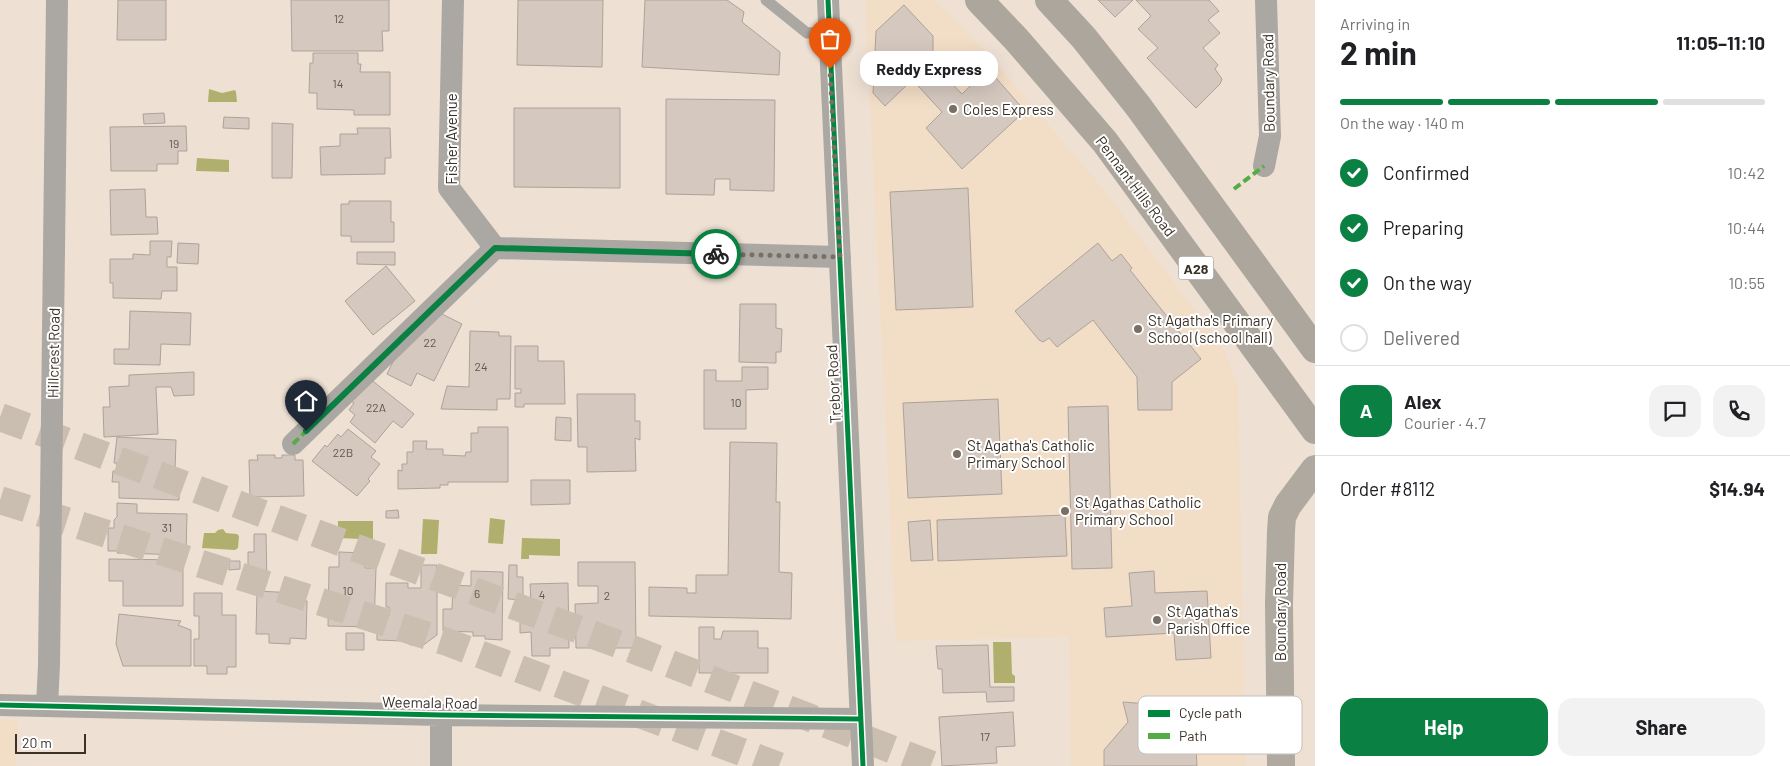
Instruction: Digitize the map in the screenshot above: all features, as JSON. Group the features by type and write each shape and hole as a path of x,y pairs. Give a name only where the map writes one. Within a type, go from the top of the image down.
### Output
{"highway":[{"name":"Pennant Hills Road","path":"979,0 1022,45 1105,142 1315,430"},
{"path":"1049,0 1084,38 1138,106 1315,349"}],"main road":[{"name":"Boundary Road","path":"1280,696 1279,604 1282,517 1288,505 1315,469"}],"street":[{"name":"Hillcrest Road","path":"47,706 57,0"},
{"name":"Fisher Avenue","path":"453,0 449,188 495,248"},
{"name":"Trebor Road","path":"828,0 863,766"},
{"name":"Boundary Road","path":"1264,166 1270,136 1266,0"},
{"path":"293,444 495,248 840,257"},
{"name":"Weemala Road","path":"0,705 442,715 860,718"},
{"path":"440,766 442,715"}],"lane":[{"path":"766,0 807,33 829,32"}],"shaded area":[{"name":"St Agathas Catholic Primary School","path":"865,0 934,0 986,51 1106,192 1223,347 1238,385 1245,696 1138,696 1138,754 1246,754 1246,766 1071,766 1069,637 896,641"},
{"path":"209,89 222,93 235,90 237,102 208,102"},
{"path":"197,158 229,160 229,172 196,171"},
{"path":"490,518 505,520 503,544 488,543"},
{"path":"423,519 439,520 437,554 421,554"},
{"path":"338,521 373,521 373,539 370,542 364,542 361,539 338,538"},
{"path":"223,529 226,533 239,536 238,548 235,550 202,548 204,533 215,533"},
{"path":"522,538 560,539 560,556 529,555 529,559 521,559"},
{"path":"993,642 1011,642 1012,674 1015,676 1015,683 994,683"},
{"path":"0,720 18,720 16,766 0,766"}],"building":[{"path":"118,0 166,0 166,40 117,40"},
{"path":"291,0 389,0 389,31 382,31 383,51 292,51"},
{"path":"518,0 603,0 602,67 517,65"},
{"path":"645,0 727,0 744,12 742,22 780,52 779,75 642,67"},
{"path":"1098,0 1133,0 1115,17"},
{"path":"1136,0 1209,0 1219,11 1208,20 1220,33 1203,48 1218,65 1215,69 1222,79 1220,84 1196,108 1147,58 1158,48 1138,29 1151,16"},
{"path":"904,5 933,36 933,60 885,106 873,93 876,31"},
{"path":"313,53 358,53 358,64 361,64 360,72 390,72 390,115 354,115 354,110 317,109 317,93 309,93 310,63 313,63"},
{"path":"927,57 962,94 988,69 1025,111 962,169 926,128 942,112 908,75"},
{"path":"666,99 775,100 774,191 730,190 730,179 715,179 714,195 666,194"},
{"path":"514,108 620,108 620,188 514,187"},
{"path":"164,113 165,123 144,124 143,114"},
{"path":"224,117 249,118 249,129 223,128"},
{"path":"272,123 293,124 292,178 272,178"},
{"path":"186,126 187,151 178,151 178,164 157,164 157,171 111,171 110,127"},
{"path":"357,128 390,128 391,158 385,158 385,174 321,175 320,147 340,146 340,134 358,134"},
{"path":"968,188 973,307 896,310 890,192"},
{"path":"145,189 146,217 157,217 158,234 111,235 110,190"},
{"path":"349,201 391,201 391,222 394,222 394,242 351,242 351,236 341,236 341,204 349,204"},
{"path":"150,241 172,241 171,257 167,257 167,267 177,267 177,291 162,291 161,299 113,298 113,283 110,283 110,259 133,259 133,254 150,255"},
{"path":"178,243 199,244 198,264 177,263"},
{"name":"St Agatha's Primary School (school hall)","path":"1098,243 1112,261 1121,254 1132,268 1130,270 1201,359 1172,382 1172,410 1138,410 1137,377 1093,320 1057,347 1049,338 1043,342 1039,340 1015,311"},
{"path":"357,252 395,252 395,265 357,264"},
{"path":"386,266 415,301 373,335 345,301"},
{"path":"740,304 776,304 776,328 782,329 781,352 776,352 776,363 739,362"},
{"path":"432,309 462,324 434,381 417,373 411,386 387,374 404,339"},
{"path":"130,311 191,313 190,345 161,344 160,365 114,364 114,349 129,349"},
{"path":"470,331 499,332 499,336 511,336 510,399 497,399 497,410 441,409 447,386 469,387"},
{"path":"515,346 538,346 538,361 564,361 565,404 524,404 524,407 515,407 515,393 521,393 521,389 515,389"},
{"path":"742,367 768,367 768,389 746,390 746,429 704,429 704,370 716,370 716,381 742,381"},
{"path":"194,372 194,395 174,396 171,387 156,387 158,434 104,437 103,407 110,407 109,387 129,386 129,375"},
{"path":"369,378 414,414 402,428 393,421 375,443 350,422 355,415 349,410 354,403 351,401"},
{"path":"577,394 635,394 635,421 640,421 640,440 635,438 636,471 587,472 587,447 578,447"},
{"path":"998,399 1002,494 908,498 903,403"},
{"path":"1108,406 1112,568 1072,569 1068,407"},
{"path":"556,417 571,418 571,441 555,440"},
{"path":"478,427 508,427 508,482 448,482 448,485 440,485 440,488 398,489 398,470 402,471 402,464 407,464 407,452 413,452 413,441 427,441 426,449 443,449 443,455 465,456 466,452 471,452 471,433 478,433"},
{"path":"348,429 376,451 371,457 380,464 368,479 370,481 357,496 312,461 325,445 327,447 338,434 341,437"},
{"path":"117,437 176,440 175,471 180,471 179,500 119,498 119,482 112,482 113,471 116,471 117,463 114,463"},
{"path":"730,442 777,443 776,502 780,502 779,572 792,573 791,619 649,616 649,587 687,588 687,593 696,593 696,575 728,575"},
{"path":"257,455 275,455 275,458 282,458 282,455 295,455 295,460 303,460 304,496 250,497 249,460 258,460"},
{"path":"531,480 570,480 570,504 531,505"},
{"path":"117,503 137,504 137,513 187,514 186,555 117,553 118,551 108,551 108,528 114,528 114,520 117,517"},
{"path":"398,510 399,518 386,518 386,511"},
{"path":"1065,515 1067,556 938,561 937,520"},
{"path":"930,520 933,560 911,561 908,522"},
{"path":"254,534 266,534 267,583 248,584 248,552 254,552"},
{"path":"339,552 366,553 365,568 376,568 374,627 328,626 329,567 339,567"},
{"path":"109,559 183,560 183,606 123,606 123,581 109,581"},
{"path":"229,561 240,561 240,569 229,570"},
{"path":"578,562 635,562 636,648 576,648 575,604 598,603 598,586 578,586"},
{"path":"421,565 437,565 437,635 422,646 411,645 403,641 377,640 377,616 389,616 389,607 386,607 386,583 408,583 408,588 421,588"},
{"path":"509,565 517,565 517,577 523,577 523,600 508,599"},
{"path":"471,571 503,572 502,640 485,639 485,636 473,636 473,632 443,631 443,609 452,609 453,585 471,586"},
{"name":"St Agatha's Parish Office","path":"1154,571 1155,593 1207,591 1211,658 1176,660 1174,633 1106,637 1104,608 1132,606 1129,573"},
{"path":"568,583 569,648 550,648 550,656 532,656 531,632 520,633 520,616 524,616 524,602 531,602 530,584"},
{"path":"257,591 296,593 296,600 307,601 306,639 290,638 290,644 269,643 269,634 256,634"},
{"path":"194,593 222,593 222,615 236,615 236,667 227,667 227,674 207,674 207,666 194,666 194,639 199,639 199,616 194,616"},
{"path":"119,614 181,621 178,625 191,630 191,666 123,666 116,644"},
{"path":"699,627 714,627 714,639 721,639 723,631 758,631 758,648 768,648 768,673 699,673"},
{"path":"346,633 364,633 364,650 346,650"},
{"path":"988,645 990,687 1014,687 1014,701 987,702 986,692 943,693 942,669 938,669 936,646"},
{"path":"1123,702 1138,703 1138,754 1196,754 1197,766 1104,766 1104,750 1128,722"},
{"path":"1013,712 1015,746 996,747 997,763 942,766 939,717"}],"tunnel":[{"path":"0,417 637,651 935,766"},
{"path":"0,500 447,642 779,766"}],"marked path":[{"path":"1234,189 1264,166"},
{"path":"293,444 495,248"}],"cycle path":[{"path":"828,0 863,766"},
{"path":"0,705 441,715 860,719"}],"way so far":[{"path":"716,254 840,257 830,69"}],"place":[{"name":"Reddy Express","path":"830,69"},
{"name":"Coles Express","path":"953,109"},
{"name":"St Agatha's Primary School (school hall)","path":"1138,329"},
{"name":"St Agatha's Catholic Primary School","path":"957,454"},
{"name":"St Agathas Catholic Primary School","path":"1065,511"},
{"name":"St Agatha's Parish Office","path":"1157,620"}],"route":[{"path":"306,431 495,248 716,254"}]}
